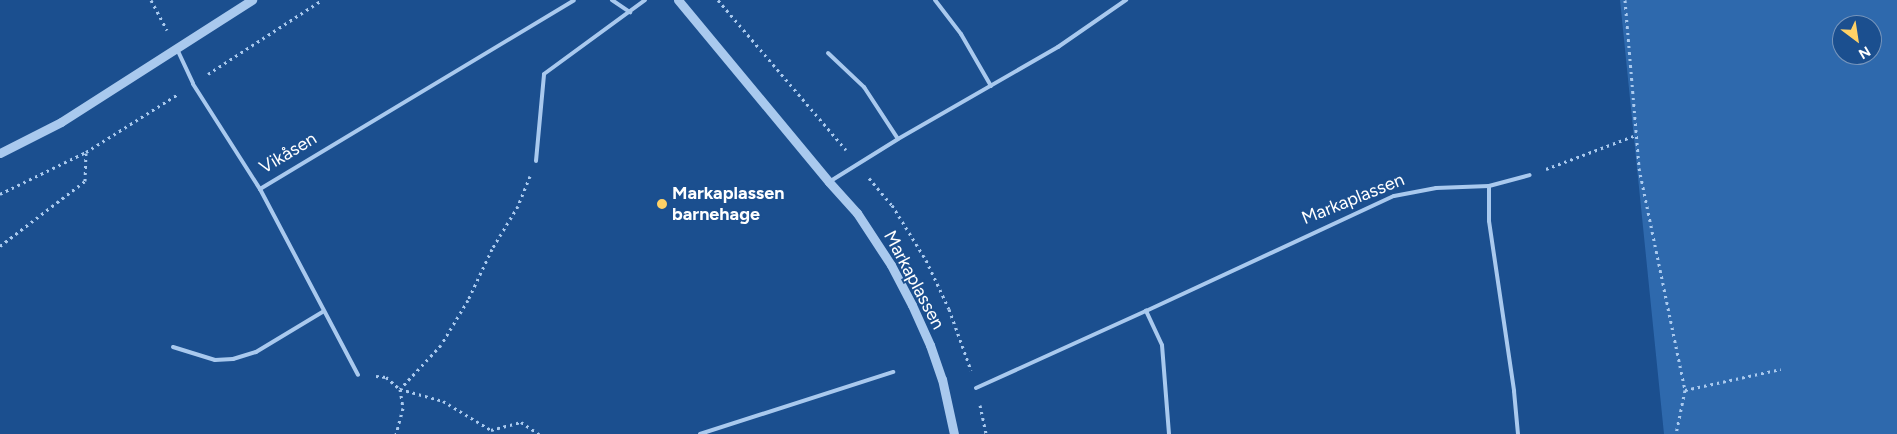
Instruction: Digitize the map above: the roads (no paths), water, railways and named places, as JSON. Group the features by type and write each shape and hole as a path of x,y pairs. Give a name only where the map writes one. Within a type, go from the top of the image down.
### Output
{"street":[{"path":"0,153 61,122 252,0"},
{"name":"Markaplassen","path":"678,0 857,213 891,265 912,305 942,379 954,434"}],"lane":[{"name":"Vikåsen","path":"177,49 193,84 260,189 574,0"},
{"path":"612,0 630,12"},
{"path":"536,161 544,74 645,0"},
{"path":"935,0 961,34 991,86"},
{"path":"829,182 898,138 1058,47 1126,0"},
{"path":"828,53 864,87 898,138"},
{"name":"Markaplassen","path":"976,388 1394,196 1436,188 1489,186 1530,175"},
{"path":"1489,186 1489,220 1514,391 1518,434"},
{"path":"260,189 358,375"},
{"path":"173,348 215,360 233,359 256,352 324,311"},
{"path":"1146,311 1162,345 1169,434"},
{"path":"700,434 734,421 893,372"}],"place":[{"name":"Markaplassen barnehage","path":"662,204"}]}
